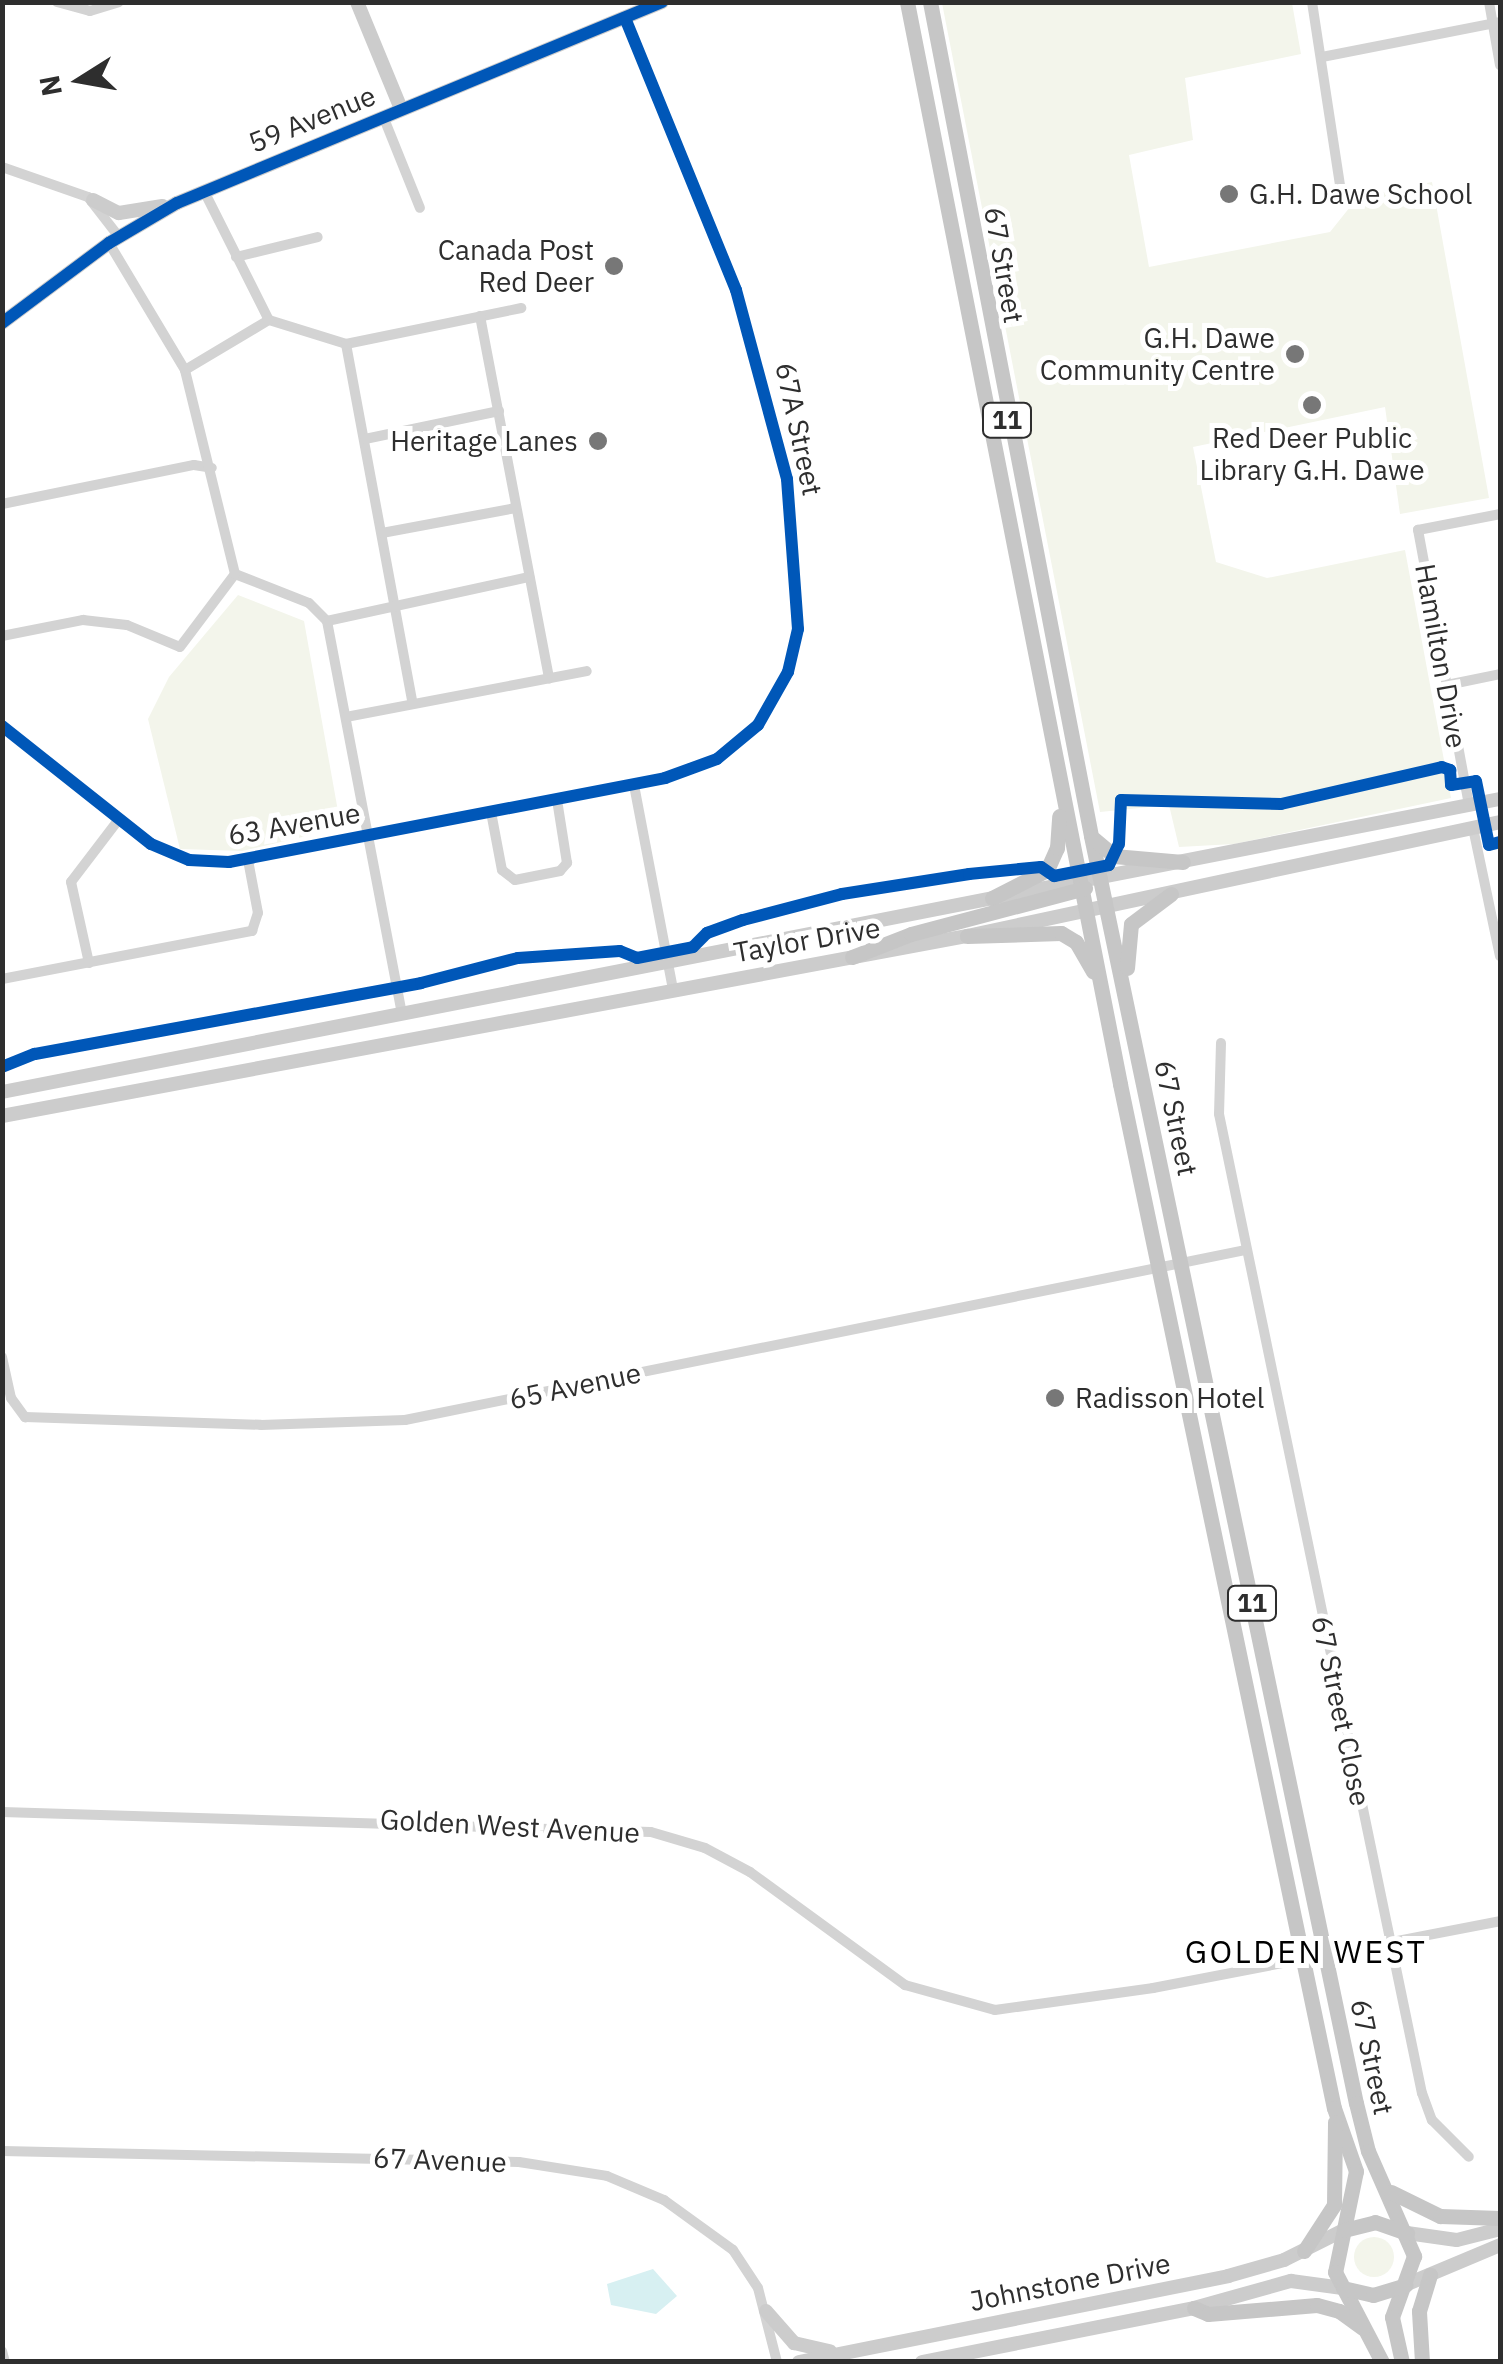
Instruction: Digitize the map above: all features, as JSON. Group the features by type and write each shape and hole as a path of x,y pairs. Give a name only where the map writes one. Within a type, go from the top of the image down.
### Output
{"main road":[{"path":"357,2 402,109"},
{"name":"59 Avenue","path":"2,322 114,240 177,203 662,2"},
{"name":"67 Street","path":"907,2 1059,787 1158,1267 1334,2108 1356,2172 1344,2230"},
{"name":"67 Street","path":"930,2 1100,877 1325,1955 1362,2128 1407,2233"},
{"path":"93,200 122,213 177,203"},
{"path":"992,898 1035,879 1054,858 1059,787"},
{"path":"852,957 910,934 1100,877 1500,799"},
{"name":"Taylor Drive","path":"2,1116 967,936 1500,822"},
{"path":"1092,836 1114,856 1182,862"},
{"name":"Taylor Drive","path":"2,1092 992,898 1080,886"},
{"path":"1129,1012 1128,933 1144,910 1171,894"},
{"path":"967,936 1043,930 1068,936 1101,989"},
{"path":"1304,2251 1334,2204 1334,2108"},
{"path":"1388,2190 1440,2216 1500,2218"},
{"path":"1382,2362 1334,2264 1344,2230 1366,2222 1456,2240 1500,2229"},
{"name":"Johnstone Drive","path":"798,2362 1228,2276 1304,2251 1344,2230"},
{"path":"1402,2362 1392,2317 1414,2261 1407,2233"},
{"path":"1343,2288 1373,2295 1500,2245"},
{"path":"1422,2362 1419,2311 1430,2275"},
{"name":"Johnstone Drive","path":"922,2362 1194,2308 1291,2281 1343,2288"},
{"path":"1194,2308 1208,2314 1317,2305 1339,2311 1371,2335"},
{"path":"766,2311 794,2343 846,2352"}],"street":[{"path":"56,2 90,10 119,2"},
{"path":"1312,2 1344,204"},
{"path":"1489,2 1497,23 1500,65"},
{"name":"67A Street","path":"625,18 757,353 787,479 798,606 788,672 758,725 700,768 634,785"},
{"path":"1322,57 1497,23"},
{"path":"384,116 420,208"},
{"path":"2,167 93,200 186,370 235,574 180,647 127,625 83,620 2,636"},
{"path":"204,191 269,320 346,344 521,308"},
{"path":"236,257 318,237"},
{"path":"480,316 550,678"},
{"path":"186,370 269,320"},
{"path":"346,344 413,704"},
{"path":"365,439 499,411"},
{"path":"3,501 194,466 212,468"},
{"path":"382,533 516,508"},
{"name":"Hamilton Drive","path":"1469,805 1418,530 1500,514"},
{"path":"235,574 309,603 327,621 402,1014"},
{"path":"327,621 529,577"},
{"path":"346,717 587,671"},
{"path":"1446,684 1500,674"},
{"name":"63 Avenue","path":"2,726 151,844 189,860 248,860 634,785"},
{"path":"634,785 672,990"},
{"path":"491,812 506,878 552,873 569,858 557,800"},
{"path":"89,964 71,882 119,819"},
{"path":"1473,828 1500,952"},
{"path":"2,980 252,931 258,912 248,860"},
{"name":"67 Street Close","path":"1221,1043 1218,1102 1389,1943 1425,2104 1468,2158"},
{"path":"1181,1262 1246,1250"},
{"name":"65 Avenue","path":"2,1357 11,1398 26,1417 261,1425 405,1420 1181,1262"},
{"name":"Golden West Avenue","path":"2,1812 651,1832 739,1866 905,1985 976,2008 1038,2008 1500,1921"},
{"name":"67 Avenue","path":"2,2151 518,2162 597,2174 664,2200 720,2239 751,2274 766,2311 776,2362"},
{"path":"2,2351 5,2362"}],"shaded area":[{"path":"942,3 1292,3 1301,54 1185,78 1193,140 1129,155 1149,267 1330,232 1358,197 1432,182 1489,498 1400,514 1385,407 1193,447 1216,562 1267,578 1405,550 1451,798 1234,844 1179,847 1169,805 1100,812"},
{"path":"238,595 304,621 341,828 242,851 180,849 148,719 169,677"},
{"path":"1374,2237 1388,2243 1394,2257 1388,2271 1374,2277 1360,2271 1354,2257 1360,2243"}],"water":[{"path":"653,2269 677,2296 656,2314 611,2305 607,2284"}],"cycle path":[{"path":"2,323 109,243 177,203 662,2"},
{"path":"2,726 151,844 189,860 229,862 665,778 717,759 758,725 788,672 798,629 787,479 736,290 625,18"},
{"path":"2,1067 35,1054 421,983 518,958 620,951 637,958 693,947 707,933 743,920 842,894 969,874 1041,867 1054,876 1109,865 1119,844 1121,800 1281,804 1442,767 1450,770 1451,785 1476,781 1489,845 1500,842"}],"place":[{"name":"G.H. Dawe School","path":"1229,194"},
{"name":"Canada Post Red Deer","path":"614,266"},
{"name":"G.H. Dawe Community Centre","path":"1295,354"},
{"name":"Red Deer Public Library G.H. Dawe","path":"1312,405"},
{"name":"Heritage Lanes","path":"598,441"},
{"name":"Radisson Hotel","path":"1055,1398"}],"district":[{"name":"GOLDEN WEST","path":"1306,1951"}]}
